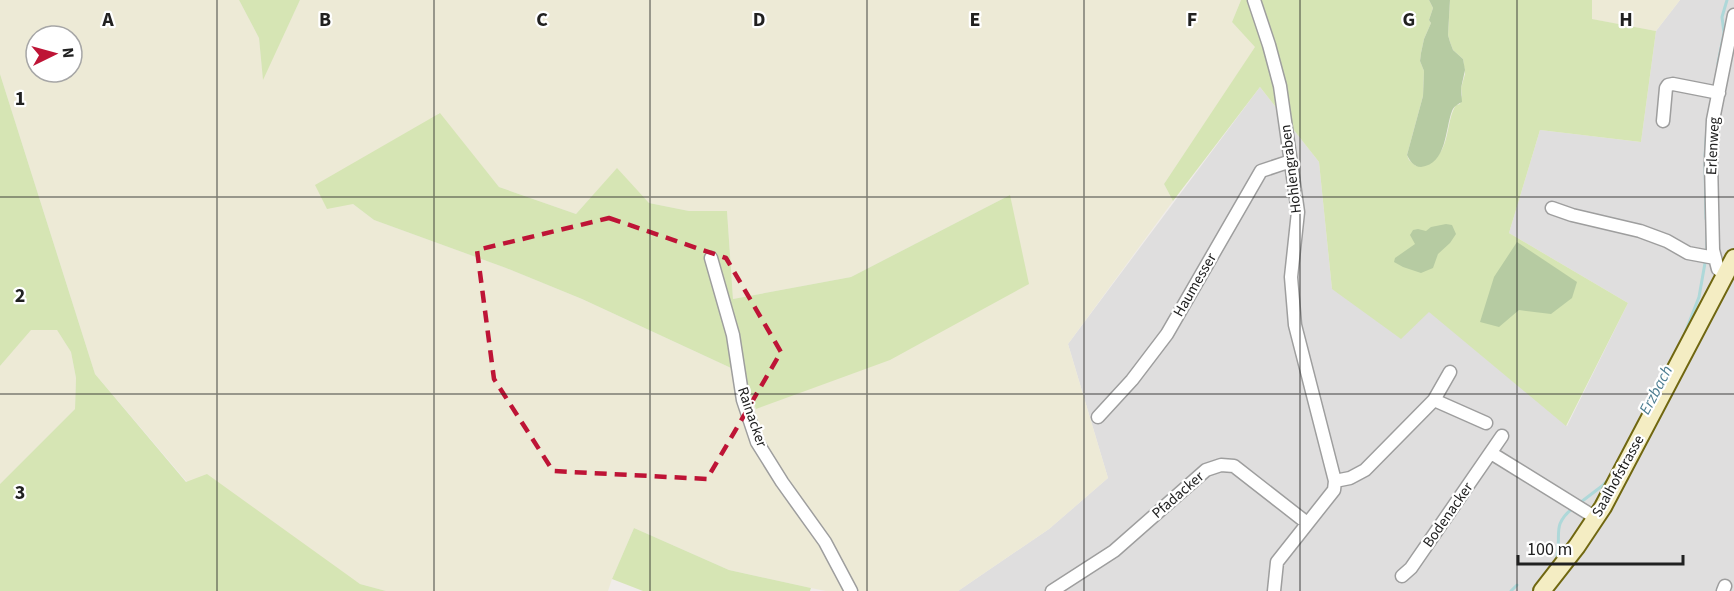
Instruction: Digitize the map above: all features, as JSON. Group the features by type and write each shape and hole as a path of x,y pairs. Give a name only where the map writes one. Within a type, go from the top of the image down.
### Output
{"main road":[{"name":"Saalhofstrasse","path":"1542,591 1596,518 1728,265"}],"street":[{"name":"Hohlengraben","path":"1254,0 1280,86 1298,212 1291,277 1295,325 1335,481"},
{"name":"Erlenweg","path":"1728,265 1711,161 1713,120 1734,15"},
{"path":"1663,121 1668,85 1719,93"},
{"name":"Haumesser","path":"1098,417 1167,334 1261,171 1291,161"},
{"path":"1552,208 1640,231 1667,241 1688,253 1728,265"},
{"name":"Rainacker","path":"711,258 733,335 743,400 757,442 782,482 825,542 851,591"},
{"path":"1274,591 1277,562 1334,490 1335,481 1350,478 1365,470 1434,400 1450,372"},
{"path":"1434,400 1485,423"},
{"name":"Bodenacker","path":"1402,576 1411,568 1502,436"},
{"path":"1491,453 1596,518"},
{"name":"Pfadacker","path":"1052,591 1114,550 1206,470 1221,465 1234,466 1307,523"}],"highlighted area":[{"path":"609,218 726,258 781,352 707,479 553,471 494,379 477,250"}],"shaded area":[{"path":"0,0 239,0 259,38 263,78 300,0 1241,0 1232,22 1256,47 1164,184 1173,201 1068,344 1108,478 1049,529 958,591 826,591 729,570 634,528 608,591 386,591 360,584 187,482 95,374 0,74","holes":["439,113 499,187 576,214 617,169 649,203 689,211 727,211 733,299 851,277 1010,195 744,374 582,299 506,268 374,220 353,204"]},
{"path":"1592,0 1680,0 1656,31 1591,19"},
{"path":"1680,0 1734,0 1734,591 958,591 1049,529 1108,478 1068,344 1260,87 1319,162 1332,289 1429,311 1567,426 1628,303 1509,233 1540,130 1641,142 1656,31"},
{"path":"31,329 57,330 71,352 76,378 75,409 0,484 0,366"}],"green space":[{"path":"239,0 300,0 263,80 259,38"},
{"path":"1241,0 1429,0 1433,8 1429,20 1431,23 1424,39 1420,61 1424,71 1423,96 1407,155 1416,166 1430,162 1443,148 1453,111 1456,105 1460,104 1462,95 1461,88 1465,74 1463,59 1453,50 1448,35 1450,0 1592,0 1592,19 1656,31 1641,142 1540,130 1509,233 1628,303 1566,426 1429,312 1401,339 1332,289 1319,162 1260,87 1173,201 1164,184 1255,47 1232,22"},
{"path":"1429,0 1450,0 1448,35 1453,50 1463,59 1465,70 1461,88 1462,102 1452,111 1444,145 1436,160 1419,167 1414,165 1407,155 1423,96 1424,71 1420,61 1424,39 1431,23 1429,20 1433,8"},
{"path":"0,74 95,374 186,482 207,474 360,584 386,591 0,591 0,484 75,409 76,378 71,352 57,330 31,330 0,366"},
{"path":"440,113 499,187 576,214 617,168 649,203 689,211 727,211 733,299 851,277 1010,195 1029,284 890,360 756,409 744,374 582,299 506,268 374,220 353,204 327,209 315,185"},
{"path":"1452,225 1456,234 1438,254 1433,268 1421,273 1394,262 1395,258 1415,244 1410,235 1413,230 1426,231 1431,227"},
{"path":"1517,242 1577,282 1572,298 1551,314 1519,310 1499,327 1480,322 1494,277"},
{"path":"634,528 729,570 811,588 810,591 643,591 612,579"}],"waterway":[{"name":"Erzbach","path":"1718,63 1724,33 1722,17 1727,0"},
{"name":"Erzbach","path":"1705,156 1707,127"},
{"name":"Erzbach","path":"1705,163 1706,219"},
{"name":"Erzbach","path":"1707,232 1707,251"},
{"name":"Erzbach","path":"1685,333 1699,297 1705,263"},
{"name":"Erzbach","path":"1581,502 1608,480 1642,416"},
{"name":"Erzbach","path":"1556,560 1559,526 1566,514 1573,508"},
{"name":"Erzbach","path":"1511,591 1517,585"}]}
